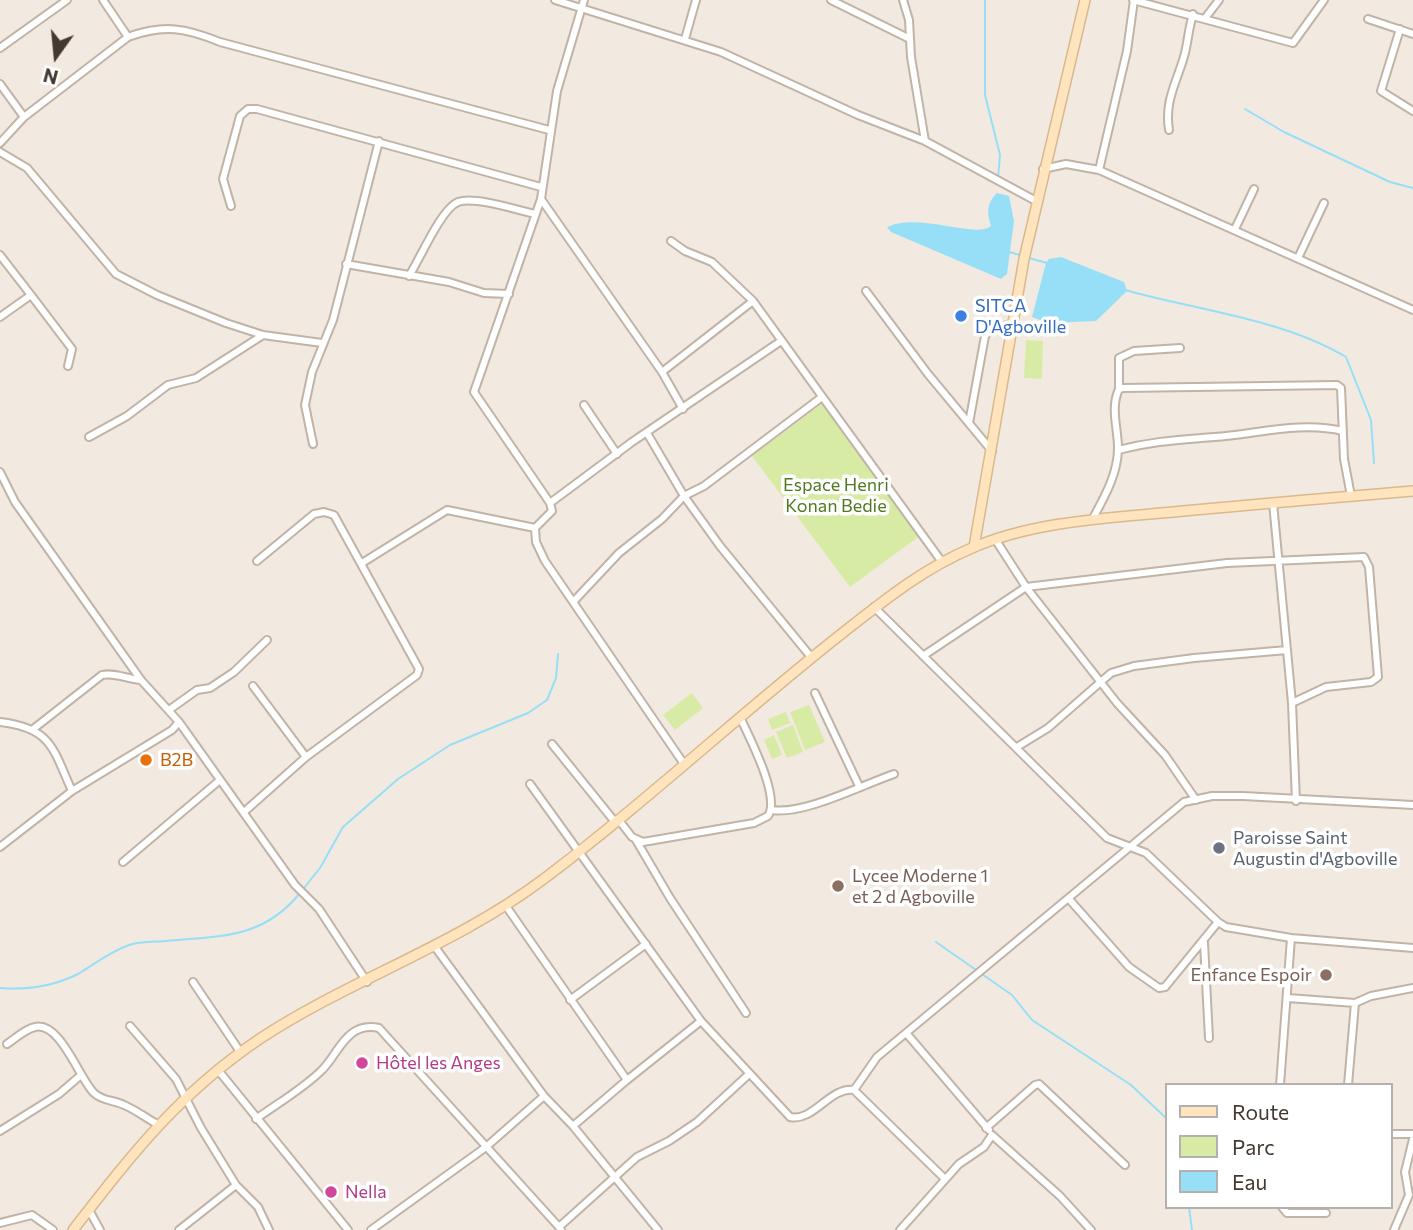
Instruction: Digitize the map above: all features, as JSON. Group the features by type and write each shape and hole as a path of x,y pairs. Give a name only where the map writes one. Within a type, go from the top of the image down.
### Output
{"main road":[{"path":"974,547 1036,201 1085,0"},
{"path":"73,1230 157,1124 186,1095 218,1070 304,1013 435,947 506,906 580,851 874,607 942,562 995,539 1092,520 1413,491"}],"street":[{"path":"0,48 67,0"},
{"path":"103,0 128,37"},
{"path":"555,0 685,39 925,141 1036,201"},
{"path":"535,528 552,512 550,503 474,392 541,199 549,130 584,0"},
{"path":"685,39 696,0"},
{"path":"831,0 910,39"},
{"path":"903,0 909,20 925,141"},
{"path":"1099,170 1127,51 1134,0 1206,17 1293,43 1324,0"},
{"path":"1206,17 1219,0"},
{"path":"1169,130 1166,114 1169,96 1184,57 1193,14"},
{"path":"1368,19 1413,34"},
{"path":"0,142 24,117 128,37 148,30 190,29 220,42 549,130"},
{"path":"1400,29 1387,63 1381,91 1413,111"},
{"path":"0,84 24,117"},
{"path":"231,206 223,179 240,116 248,109 257,108 541,187"},
{"path":"313,444 305,405 322,343 333,320 379,141"},
{"path":"0,152 27,168 117,274 157,295 263,335 322,343"},
{"path":"1043,169 1066,164 1099,170 1413,310"},
{"path":"1235,229 1254,189"},
{"path":"541,199 662,372 683,409"},
{"path":"409,276 449,209 458,202 474,201 535,214"},
{"path":"1298,258 1324,203"},
{"path":"671,241 685,251 712,262 753,302 942,562"},
{"path":"0,255 72,349 68,366"},
{"path":"346,264 449,282 484,293 509,294"},
{"path":"866,291 928,374 992,452"},
{"path":"0,317 31,295"},
{"path":"662,372 753,302"},
{"path":"969,423 985,336 991,329 1013,324"},
{"path":"89,437 127,416 168,385 196,378 263,335"},
{"path":"550,503 781,341"},
{"path":"1092,520 1112,480 1118,450 1114,402 1119,389 1117,361 1124,355 1180,348"},
{"path":"1119,389 1337,384 1341,388 1351,496"},
{"path":"574,601 620,553 662,519 684,496 704,486 822,397"},
{"path":"584,405 617,454"},
{"path":"1118,450 1155,440 1215,437 1257,430 1330,428 1343,431"},
{"path":"647,433 684,496 720,546 811,657"},
{"path":"0,472 15,502 141,680 179,722 295,885 319,909 367,982"},
{"path":"1273,503 1292,703 1296,801"},
{"path":"362,563 447,510 535,528"},
{"path":"244,812 306,757 417,676 419,669 334,515 324,512 314,514 257,561"},
{"path":"535,528 538,548 684,764"},
{"path":"995,539 1026,587 1117,703 1165,755 1196,800"},
{"path":"923,656 1026,587 1137,572 1358,555 1368,560 1369,567 1376,681 1326,687 1292,703"},
{"path":"874,607 1107,838 1146,853 1218,922 1226,927 1291,938 1413,948"},
{"path":"169,710 197,690 210,688 234,673 267,640"},
{"path":"1017,747 1048,728 1111,673 1134,666 1287,650"},
{"path":"32,730 102,675 111,672 125,679 141,680"},
{"path":"253,686 306,757"},
{"path":"815,693 859,786"},
{"path":"740,717 759,760 772,810"},
{"path":"0,722 32,730 48,740 72,791"},
{"path":"0,847 72,791 172,730 179,722"},
{"path":"552,744 636,840 670,898 746,1013"},
{"path":"772,810 781,811 818,802 894,774"},
{"path":"123,862 220,780"},
{"path":"530,784 701,1021 748,1075 793,1118 804,1115 841,1090 854,1090 945,1179"},
{"path":"854,1090 877,1057 1184,802 1243,796 1413,806"},
{"path":"636,840 671,839 754,823 762,820 772,810"},
{"path":"1069,899 1129,967 1159,988 1165,988 1218,922"},
{"path":"506,906 627,1080"},
{"path":"1280,1083 1291,938"},
{"path":"1204,941 1209,1038"},
{"path":"570,1000 646,944"},
{"path":"435,947 544,1096 573,1126 658,1230"},
{"path":"193,982 241,1053"},
{"path":"1288,998 1355,1003 1371,996 1413,988"},
{"path":"1349,1083 1355,1003"},
{"path":"573,1126 701,1021"},
{"path":"8,1044 32,1027 41,1026 50,1030 64,1045 81,1076 99,1097 127,1106 157,1124"},
{"path":"130,1026 149,1044 186,1095 201,1128 236,1185 258,1207 269,1230"},
{"path":"257,1119 324,1069 337,1046 346,1038 374,1027 386,1035 560,1229 637,1157 669,1141 696,1122 748,1075"},
{"path":"907,1034 992,1135 1060,1196 1091,1230"},
{"path":"218,1070 348,1230"},
{"path":"0,1131 59,1094 81,1076"},
{"path":"986,1128 1039,1084 1125,1165"},
{"path":"371,1230 486,1147 544,1096"},
{"path":"1392,1134 1413,1136 1405,1171 1411,1187 1407,1203 1394,1230"},
{"path":"900,1230 945,1179 963,1161 984,1147 992,1135"},
{"path":"180,1230 236,1185"},
{"path":"1284,1209 1287,1213 1326,1213"},
{"path":"89,1210 100,1230"},
{"path":"0,1223 32,1215 53,1230"}],"green space":[{"path":"1026,340 1043,341 1042,379 1024,378"},
{"name":"Espace Henri Konan Bedie","path":"822,404 921,535 850,587 752,456"},
{"path":"692,693 703,708 675,730 663,715"},
{"path":"809,705 825,742 805,750 790,712"},
{"path":"786,712 790,723 772,730 768,719"},
{"path":"793,725 803,752 787,758 776,732"},
{"path":"774,735 782,755 772,759 764,740"}],"water":[{"path":"997,193 1009,196 1014,221 1007,274 1001,279 891,232 887,227 915,222 983,229 991,226 988,209"},
{"path":"1061,257 1124,282 1127,291 1096,321 1048,323 1032,317 1046,263 1049,259"}],"waterway":[{"path":"985,0 985,95 1000,155 998,178"},
{"path":"1245,109 1284,132 1390,182 1413,188"},
{"path":"1009,252 1020,255"},
{"path":"1029,258 1047,263"},
{"path":"1125,290 1267,324 1295,333 1346,357 1371,420 1374,463"},
{"path":"304,888 320,868 343,827 398,779 450,745 528,713 547,700 556,678 558,654"},
{"path":"0,988 30,988 59,982 133,944 222,936 256,927 286,908 300,893"},
{"path":"936,942 1012,995 1032,1020 1131,1085 1164,1116"},
{"path":"1189,1209 1192,1230"}],"place":[{"name":"SITCA D'Agboville","path":"961,316"},
{"name":"B2B","path":"146,760"},
{"name":"Paroisse Saint Augustin d'Agboville","path":"1219,848"},
{"name":"Lycee Moderne 1 et 2 d Agboville","path":"838,886"},
{"name":"Enfance Espoir","path":"1326,975"},
{"name":"Hôtel les Anges","path":"362,1063"},
{"name":"Nella","path":"331,1192"}]}
